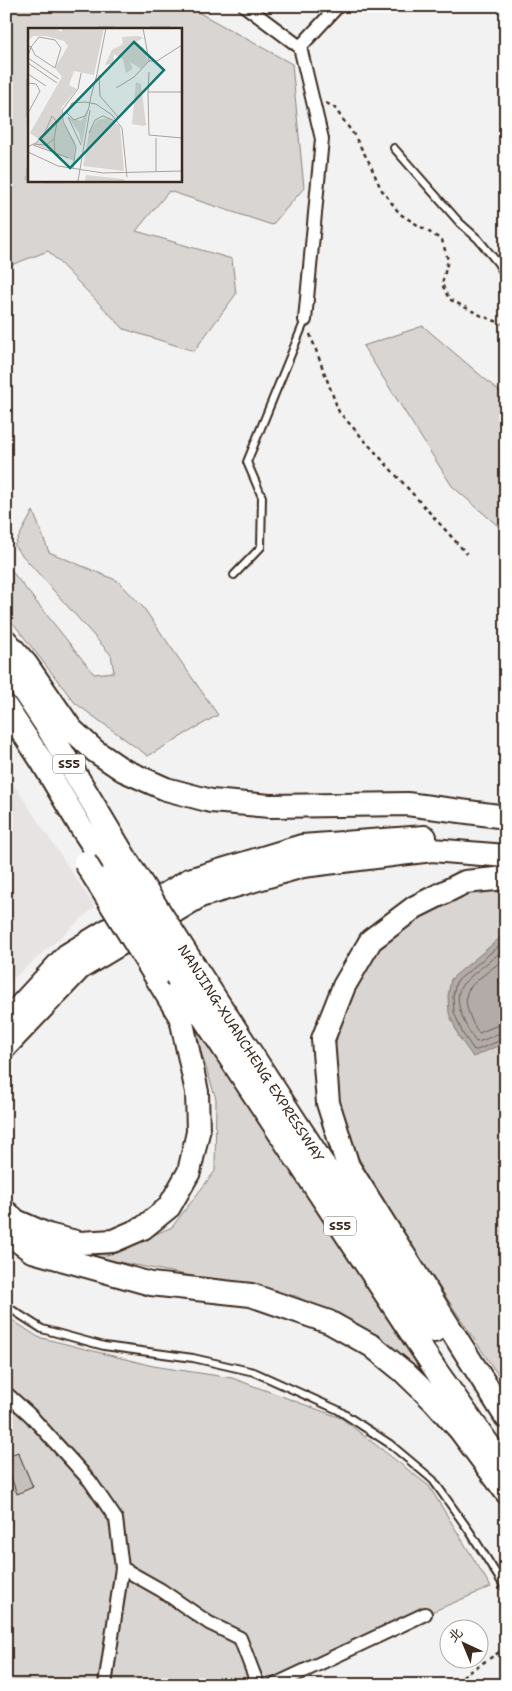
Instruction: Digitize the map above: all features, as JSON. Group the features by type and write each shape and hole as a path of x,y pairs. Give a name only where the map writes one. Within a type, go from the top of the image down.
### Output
{"highway":[{"path":"6,641 26,664 70,728 89,746 123,770 166,789 211,801 251,805 407,804 506,817"},
{"name":"NANJING-XUANCHENG EXPRESSWAY","path":"6,666 46,725 121,869 436,1372 506,1469"},
{"name":"NANJING-XUANCHENG EXPRESSWAY","path":"6,707 41,760 79,824 121,869"},
{"path":"6,717 85,862 181,1018 197,1092 198,1132 189,1172 168,1207 136,1232 113,1241 80,1243 48,1235 16,1221 6,1212"},
{"path":"6,1021 67,956 189,880 302,846 428,836 506,840"},
{"path":"6,1046 80,968 200,896 303,866 432,850 506,856"},
{"path":"506,878 466,882 415,907 371,940 344,986 322,1039 328,1103 348,1166 506,1417"},
{"name":"NANJING-XUANCHENG EXPRESSWAY","path":"187,973 353,1210 506,1434"},
{"path":"6,1232 32,1250 151,1284 251,1295 329,1322 372,1346 404,1372 460,1430 506,1492"}],"street":[{"path":"245,6 300,47 322,139 305,320"},
{"path":"300,47 338,6"},
{"path":"6,1393 31,1416 90,1482 116,1519 122,1568 105,1685"},
{"path":"122,1568 160,1590 209,1623 240,1638 258,1685"},
{"path":"274,1685 425,1614"}],"lane":[{"path":"394,148 459,222 478,239 497,262 506,277"},
{"path":"234,575 261,548 262,497 247,462 305,320"},
{"path":"6,1306 42,1329 104,1346 193,1358 254,1372 338,1410 390,1444 433,1480 470,1532 506,1588"}],"path":[{"path":"312,95 334,107 354,135 369,162 380,190 400,214 442,240 448,260 442,284 449,299 482,316 506,325"},
{"path":"305,320 339,412 467,554"},
{"path":"449,1685 506,1650"},
{"path":"495,1685 506,1678"}],"shaded area":[{"path":"6,6 187,6 292,64 304,188 272,225 169,191 136,231 232,259 236,294 194,351 124,329 48,251 6,267"},
{"path":"423,326 506,397 506,533 452,486 363,346"},
{"path":"33,511 49,552 118,581 143,607 218,715 148,756 75,703 6,614 6,564 94,674 114,672 111,655 14,546"},
{"path":"6,773 95,907 6,985"},
{"path":"506,885 506,1387 387,1208 357,1155 339,1104 331,1068 340,1023 354,984 384,942 421,912 480,888"},
{"path":"191,1021 434,1382 367,1333 296,1296 62,1251 107,1255 172,1227 215,1171 216,1099"},
{"path":"6,1316 38,1337 153,1366 232,1378 341,1418 429,1486 491,1587 258,1685 6,1685"}],"water":[{"path":"506,933 506,1042 473,1057 459,1037 449,1013 448,996 451,979"}],"building":[{"path":"18,1452 33,1487 17,1494 6,1464 6,1457"}]}
